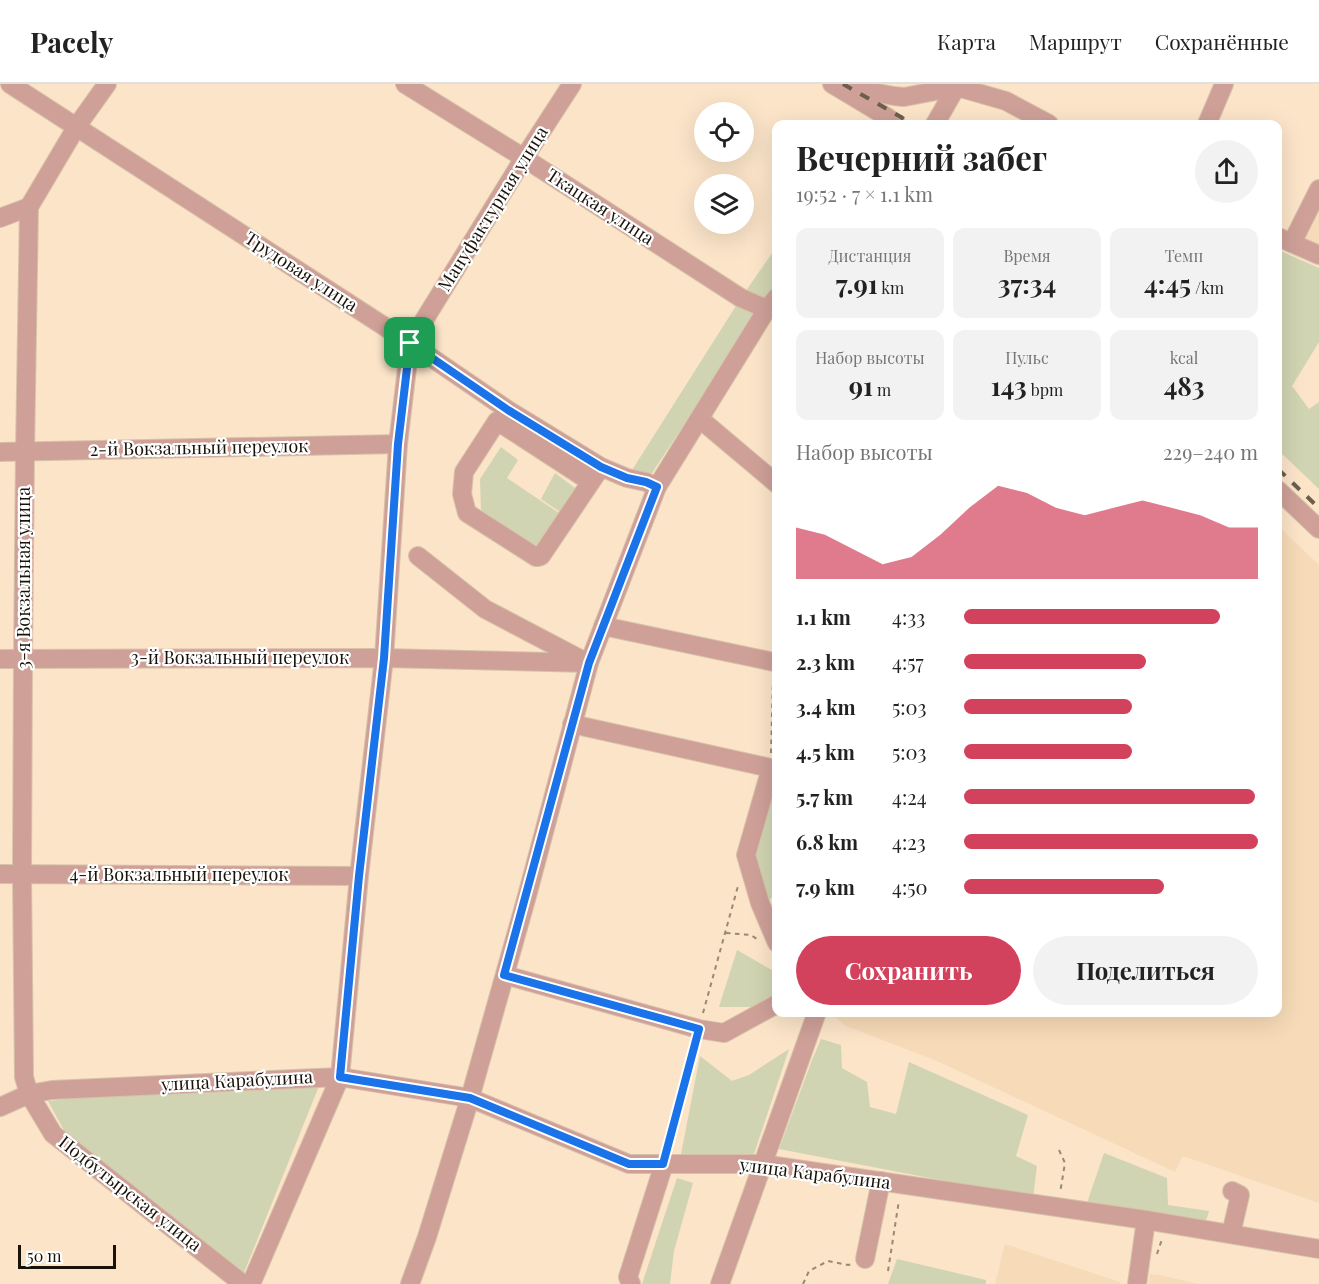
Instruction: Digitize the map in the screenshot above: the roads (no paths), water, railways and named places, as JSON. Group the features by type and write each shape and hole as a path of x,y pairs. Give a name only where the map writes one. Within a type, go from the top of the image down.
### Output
{"street":[{"name":"Трудовая улица","path":"10,84 410,343 508,410 601,467 657,487"},
{"name":"3-я Вокзальная улица","path":"29,1094 24,1077 22,874 29,207 77,126 107,84"},
{"name":"Ткацкая улица","path":"405,84 741,298 772,303"},
{"name":"Мануфактурная улица","path":"252,1284 340,1077 359,876 384,658 398,444 410,343 572,84"},
{"path":"832,84 891,120"},
{"path":"856,84 872,92 904,97 958,86 1006,101 1042,120"},
{"path":"1209,120 1224,84"},
{"path":"937,120 958,86"},
{"path":"1319,189 1285,240 1319,255"},
{"path":"0,218 29,207"},
{"path":"410,1284 470,1098 589,663 657,487 772,303"},
{"path":"700,419 772,480"},
{"path":"591,482 497,421 464,472 462,494 467,513 538,557 591,482 601,467"},
{"name":"2-й Вокзальный переулок","path":"0,452 398,444"},
{"path":"1282,494 1319,530"},
{"path":"418,556 485,609 589,663"},
{"path":"603,626 772,662"},
{"name":"3-й Вокзальный переулок","path":"0,659 384,658 589,663"},
{"path":"573,724 771,768 746,855 760,903 768,942"},
{"name":"4-й Вокзальный переулок","path":"0,874 359,876"},
{"path":"504,975 699,1029 724,1033 772,1007"},
{"path":"720,1284 814,1017"},
{"name":"улица Карабулина","path":"0,1107 29,1094 52,1090 340,1077 470,1098 629,1164 762,1164 1146,1220 1319,1249"},
{"name":"Подбутырская улица","path":"29,1094 53,1134 243,1284"},
{"path":"631,1284 628,1277 663,1164"},
{"path":"865,1259 881,1181"},
{"path":"1231,1234 1240,1195 1232,1191"},
{"path":"1137,1284 1146,1220"}],"railway":[{"path":"843,84 905,120"},
{"path":"1282,473 1319,508"}]}
